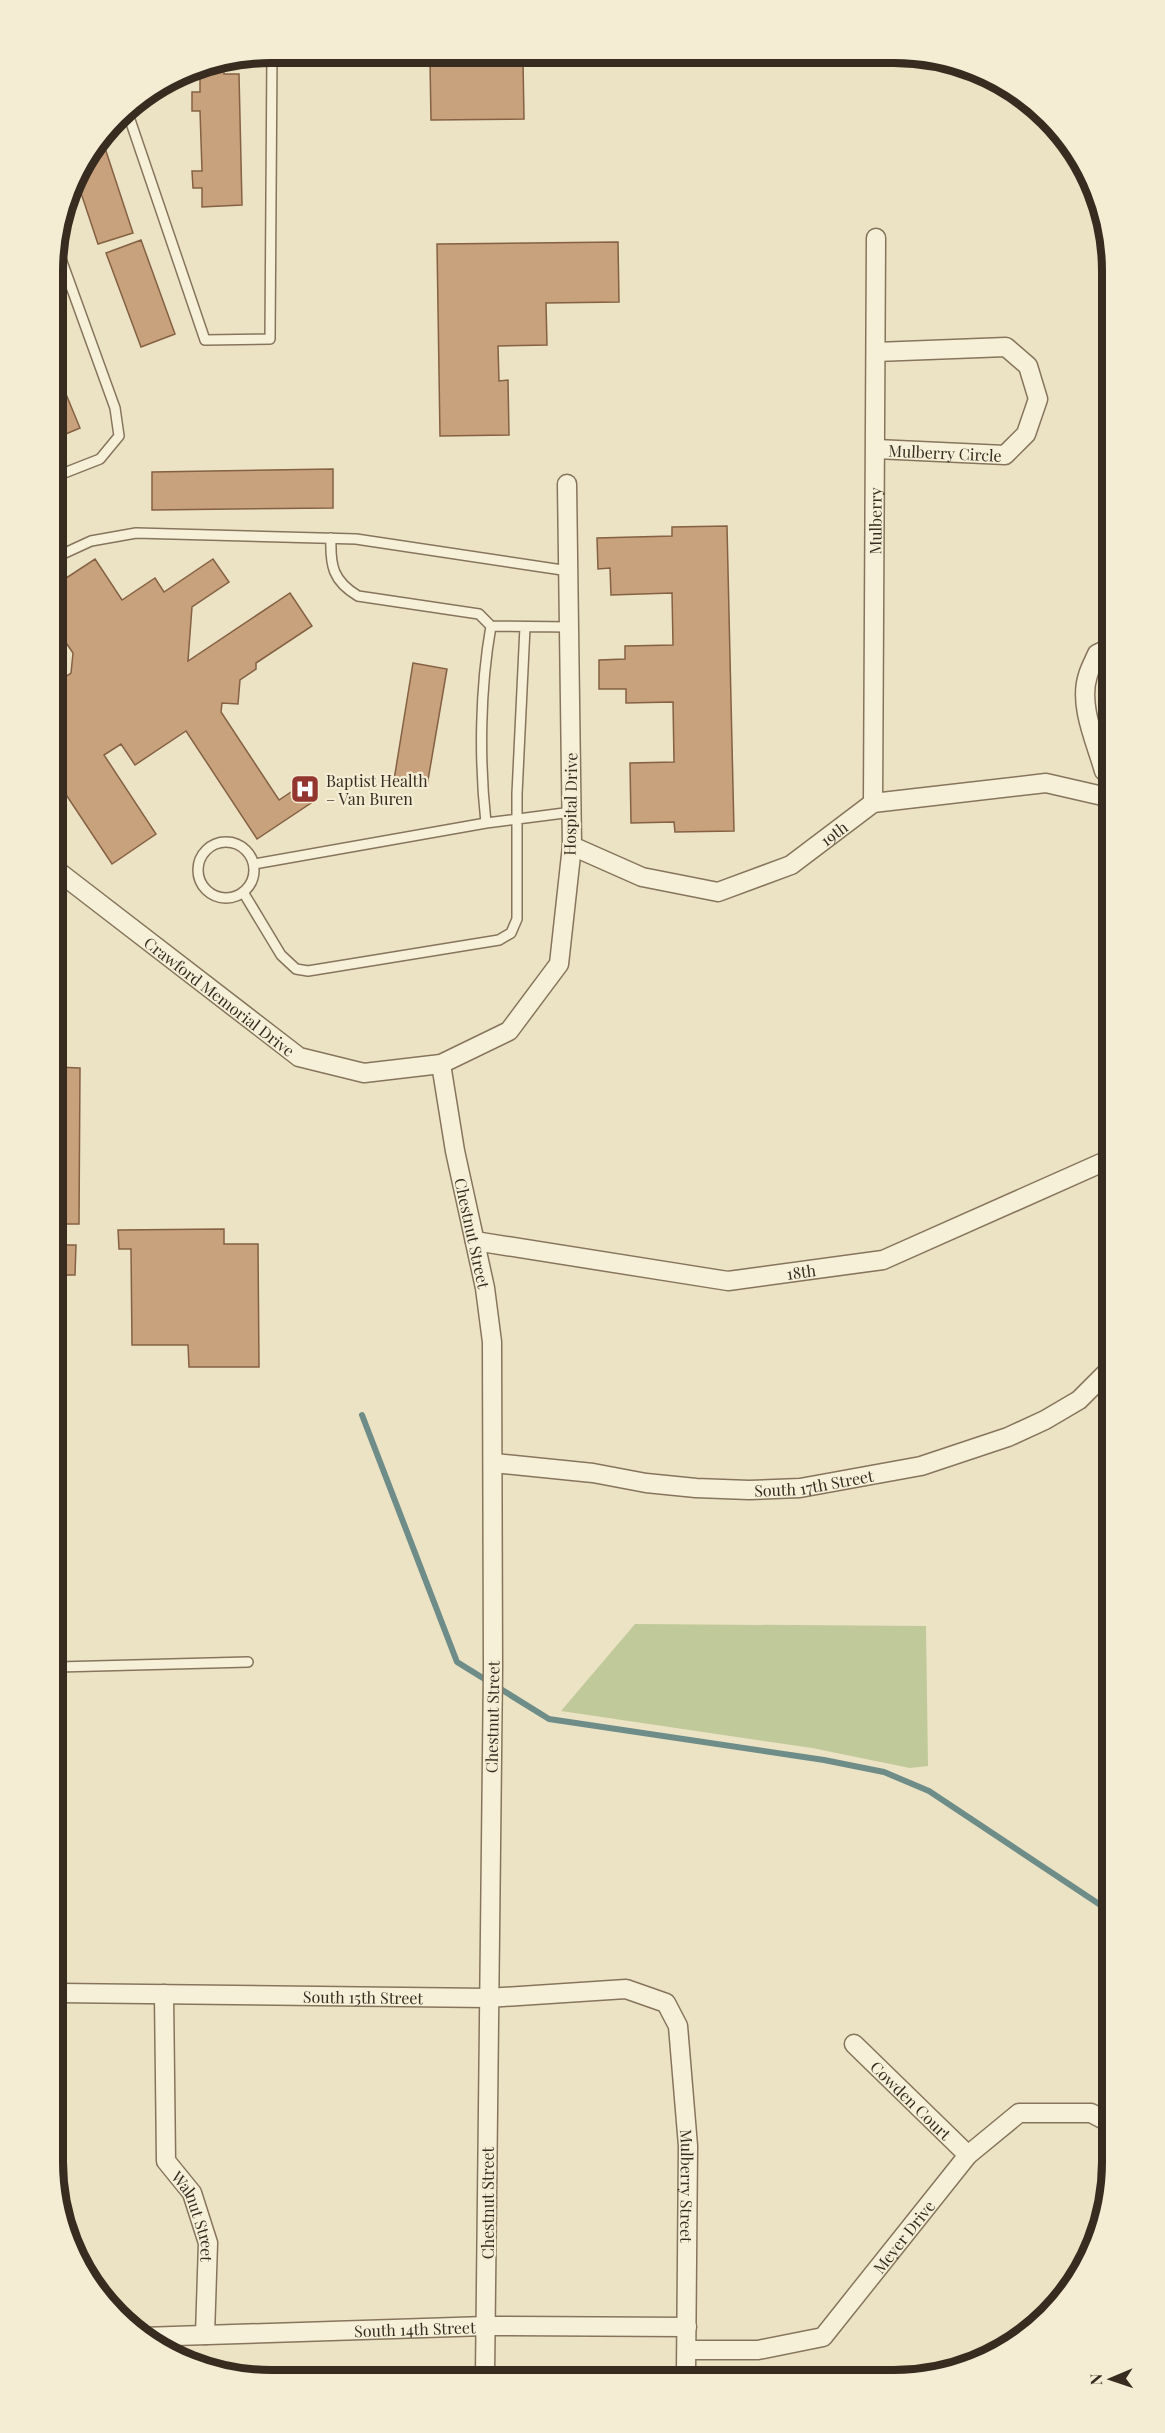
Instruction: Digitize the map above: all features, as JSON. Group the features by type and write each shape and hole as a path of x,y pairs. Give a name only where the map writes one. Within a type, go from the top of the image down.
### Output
{"street":[{"name":"Mulberry","path":"873,803 876,238"},
{"name":"Mulberry Circle","path":"876,352 1006,347 1028,366 1038,399 1026,434 1005,455 876,449"},
{"name":"Hospital Drive","path":"441,1064 509,1031 559,964 572,846 567,484"},
{"path":"1102,652 1097,654 1087,676 1086,696 1088,715 1102,764"},
{"path":"873,803 1046,783 1102,796"},
{"name":"19th","path":"572,846 642,877 718,892 791,865 873,803"},
{"name":"Crawford Memorial Drive","path":"63,875 299,1057 364,1073 441,1064"},
{"name":"Chestnut Street","path":"441,1064 455,1150 485,1288 492,1342 493,1669 485,2370"},
{"name":"18th","path":"475,1241 728,1281 883,1260 1102,1163"},
{"name":"South 17th Street","path":"494,1462 696,1488 749,1491 800,1488 921,1466 1008,1437 1045,1420 1079,1400 1102,1377"},
{"name":"South 15th Street","path":"63,1993 488,1998 626,1989 666,2003"},
{"name":"Walnut Street","path":"164,1994 166,2161 192,2193 208,2243 205,2335"},
{"name":"Mulberry Street","path":"666,2003 678,2026 688,2146 686,2370"},
{"name":"Cowden Court","path":"854,2044 969,2156"},
{"name":"Meyer Drive","path":"687,2350 758,2350 823,2337 969,2156 1019,2113 1091,2113 1102,2119"},
{"name":"South 14th Street","path":"158,2337 486,2326 687,2327"}],"lane":[{"path":"130,119 205,340 270,339 272,63"},
{"path":"63,264 115,408 119,436 100,459 63,473"},
{"path":"63,554 91,541 136,533 331,538 356,539 569,571"},
{"path":"331,538 330,561 334,572 347,589 358,596 479,614 491,626 570,627"},
{"path":"486,823 483,790 484,664 491,626"},
{"path":"243,892 281,955 296,969 308,970 499,940 511,933 517,919 516,819 525,627"},
{"path":"254,864 486,823 572,812"},
{"path":"225,841 244,848 254,864 253,880 243,892 235,897 225,898 207,891 201,883 198,865 208,848 225,841"},
{"path":"63,1667 248,1662"}],"green space":[{"path":"635,1624 926,1626 928,1766 910,1768 812,1748 561,1711"}],"building":[{"path":"430,63 523,63 524,119 431,120"},
{"path":"224,69 224,74 239,74 242,205 202,207 202,188 193,188 192,171 202,171 200,111 192,111 192,92 200,92 200,79 190,79"},
{"path":"104,146 133,233 98,244 80,189"},
{"path":"141,240 175,334 141,347 106,253"},
{"path":"618,242 619,302 546,303 547,345 498,346 499,381 508,380 509,435 440,436 437,244"},
{"path":"63,387 80,428 63,435"},
{"path":"333,469 333,508 152,510 152,472"},
{"path":"727,526 734,831 675,832 674,822 631,823 630,763 674,762 673,702 626,703 626,689 599,689 599,660 625,659 625,646 673,645 672,593 611,595 610,568 598,569 597,538 672,536 672,527"},
{"path":"95,559 122,600 155,578 164,592 213,559 229,582 192,607 188,661 290,593 312,626 256,663 256,669 240,680 238,704 222,703 221,712 279,800 300,786 311,803 257,839 186,731 135,765 121,744 104,755 156,834 112,864 63,790 63,678 71,673 73,653 63,638 63,580"},
{"path":"413,663 447,669 427,786 394,780"},
{"path":"63,1067 80,1068 79,1224 63,1224"},
{"path":"224,1229 224,1244 258,1244 259,1367 189,1367 188,1345 132,1345 131,1249 119,1249 118,1230"},
{"path":"63,1245 76,1245 75,1275 63,1275"}],"waterway":[{"path":"362,1415 457,1662 549,1719 824,1760 884,1772 929,1791 1102,1906"}],"place":[{"name":"Baptist Health – Van Buren","path":"305,789"}]}
